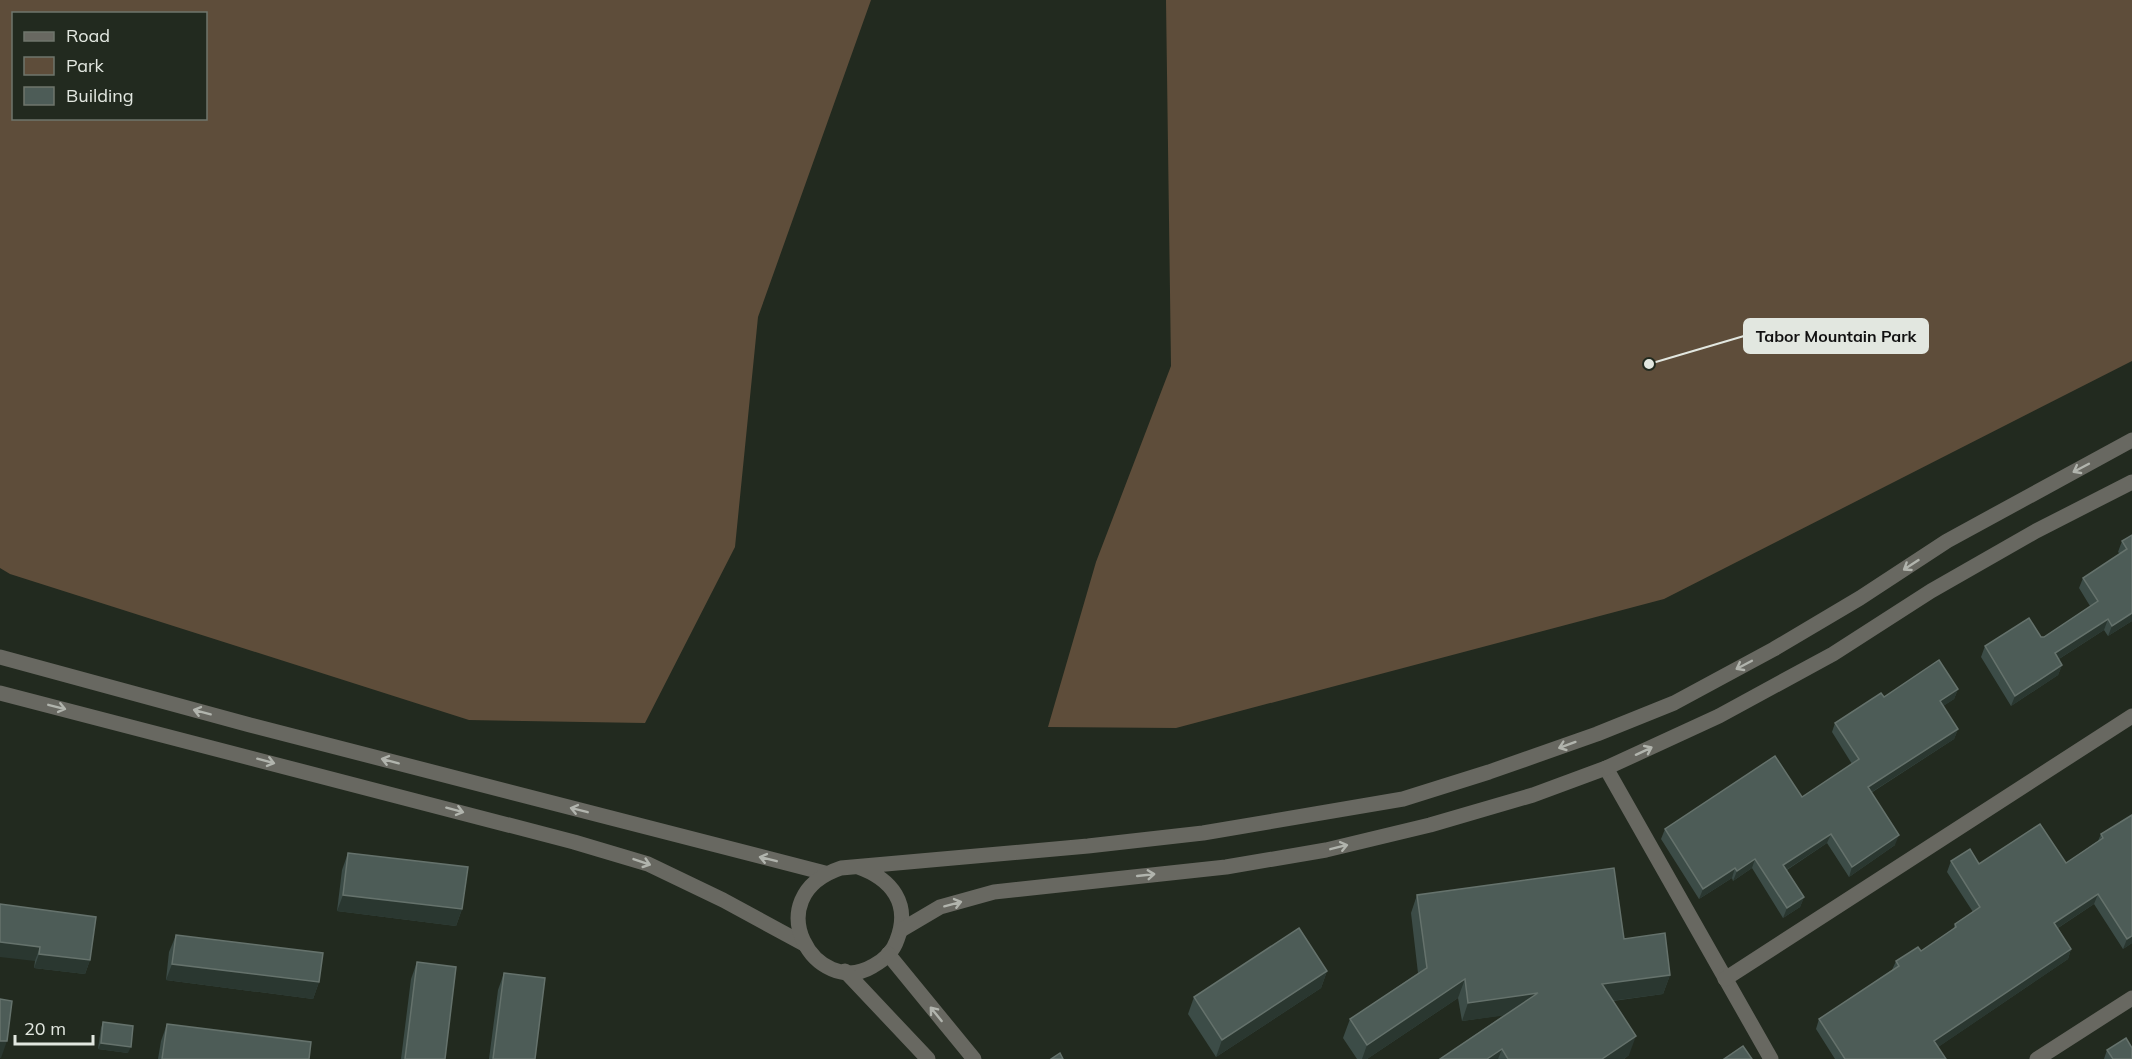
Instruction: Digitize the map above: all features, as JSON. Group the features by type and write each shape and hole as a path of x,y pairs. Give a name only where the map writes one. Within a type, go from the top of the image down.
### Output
{"street":[{"path":"858,867 874,873 887,883 897,896 902,912 902,930 895,946 869,968 852,972 835,970 819,962 804,944 799,933 798,915 802,899 811,884 825,873 841,868 1203,833 1403,799 1489,772 1597,734 1674,703 1812,627 1947,541 2132,440"},
{"path":"902,930 940,907 994,892 1226,867 1326,850 1430,825 1533,795 1606,768 1740,705 1833,654 1931,591 2036,531 2132,482"},
{"path":"0,657 284,734 825,873"},
{"path":"0,693 574,842 648,864 723,900 804,944"},
{"path":"1725,979 2132,716"},
{"path":"1606,768 1771,1059"},
{"path":"888,954 974,1059"},
{"path":"845,971 928,1059"},
{"path":"2037,1059 2132,998"}],"green space":[{"path":"0,0 871,0 758,317 735,547 645,723 469,720 10,574 0,568"},
{"path":"1166,0 2132,0 2132,361 1664,599 1176,728 1048,727 1096,562 1171,366"}],"building":[{"path":"2132,535 2132,613 2112,626 2108,619 2055,653 2062,665 2015,696 1985,646 2029,618 2041,637 2044,637 2098,601 2083,578 2127,549 2122,541"},
{"path":"1939,660 1958,689 1940,701 1958,729 1868,787 1899,835 1852,867 1831,834 1783,865 1804,897 1787,908 1755,859 1737,871 1735,868 1703,889 1665,829 1775,756 1802,797 1859,759 1835,723 1881,693 1884,697"},
{"path":"2132,815 2132,936 2127,939 2098,894 2054,923 2071,949 1934,1041 1946,1059 1845,1059 1819,1019 1899,966 1896,961 1918,947 1921,951 1980,907 1951,861 1970,849 1979,864 2040,824 2066,863 2103,838 2101,834"},
{"path":"348,853 468,867 462,909 343,895"},
{"path":"1614,868 1624,939 1665,933 1670,975 1602,984 1636,1036 1602,1059 1508,1059 1502,1049 1487,1059 1440,1059 1538,993 1468,1003 1465,979 1367,1045 1350,1019 1427,968 1417,895"},
{"path":"0,904 96,917 90,960 39,954 40,947 0,942"},
{"path":"1299,928 1327,971 1222,1040 1194,997"},
{"path":"176,935 323,953 319,982 172,964"},
{"path":"417,962 456,967 445,1059 405,1059"},
{"path":"504,973 545,978 535,1059 493,1059"},
{"path":"0,999 12,1001 7,1041 0,1041"},
{"path":"103,1022 133,1026 131,1047 101,1043"},
{"path":"167,1024 311,1042 309,1059 162,1059"},
{"path":"2126,1038 2132,1048 2132,1059 2113,1059 2107,1050"},
{"path":"1743,1046 1752,1059 1724,1059"},
{"path":"1060,1053 1063,1059 1051,1059"}],"place":[{"name":"Tabor Mountain Park","path":"1649,364"}]}
